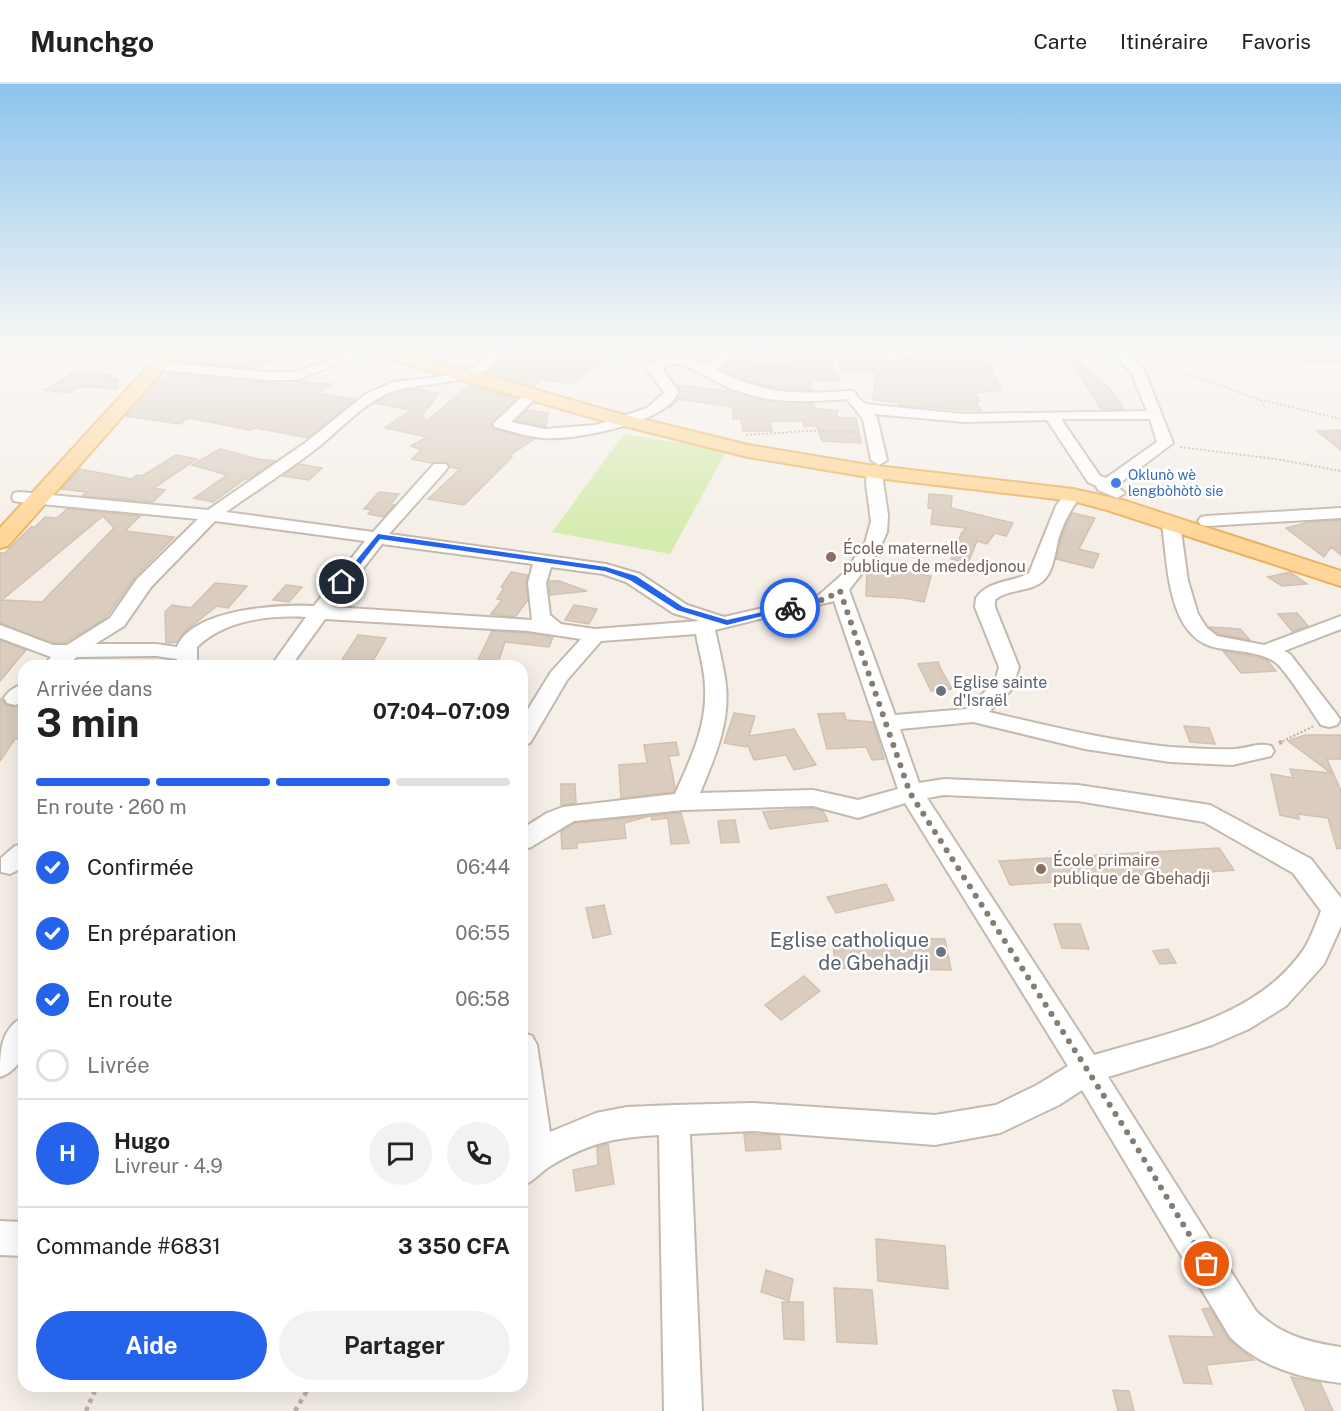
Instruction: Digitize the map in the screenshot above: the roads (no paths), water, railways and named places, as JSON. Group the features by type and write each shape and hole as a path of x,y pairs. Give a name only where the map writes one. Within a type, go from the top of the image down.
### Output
{"main road":[{"path":"0,541 28,498 109,411"},
{"path":"602,411 877,465"},
{"path":"606,411 749,451 1097,490 1207,521 1341,565"},
{"path":"1097,490 1114,505 1341,579"},
{"path":"0,519 28,498"}],"street":[{"path":"60,660 121,618 144,583 212,515 356,411"},
{"path":"514,411 500,424 545,434 598,429 652,411"},
{"path":"0,631 50,651 156,650 186,660 187,645 196,635 232,618 296,611 528,625 595,635 705,627 825,599 840,591 858,568 876,536 880,521 873,482 877,465 873,433 870,418 864,411"},
{"path":"891,411 964,418 1156,415"},
{"path":"973,715 1005,684 1009,667 985,607 985,598 994,590 1025,583 1036,577 1042,567 1051,535 1064,506 1097,490 1165,443 1154,411"},
{"path":"1051,415 1094,479 1097,490"},
{"path":"285,660 318,612 378,537 440,467"},
{"path":"28,498 212,515 606,569 633,578 680,609 727,623"},
{"path":"1207,521 1341,513"},
{"path":"1171,524 1179,581 1188,614 1199,632 1211,641 1266,651 1283,658 1329,720"},
{"path":"544,559 537,583 540,617 555,629"},
{"path":"840,591 910,793 1088,1070 1243,1324 1256,1339 1273,1349 1341,1365"},
{"path":"1266,651 1341,622"},
{"path":"684,802 713,731 716,707 716,687 705,627"},
{"path":"528,728 558,677 595,635"},
{"path":"887,723 973,715 1076,741 1156,754 1235,757 1263,751"},
{"path":"528,837 556,819 571,813 684,802 813,798 858,809 910,793 944,787 1078,793 1210,814 1302,866 1335,910 1314,956 1276,998 1239,1020 1202,1036 1088,1070 1048,1095 1000,1119 935,1130 753,1117 627,1122 596,1128 530,1163 528,1134"},
{"path":"0,1064 18,1038"},
{"path":"674,1119 683,1411"},
{"path":"0,1238 18,1239"}],"place":[{"name":"Oklunò wè lengbòhòtò sie","path":"1116,483"},
{"name":"École maternelle publique de mededjonou","path":"831,557"},
{"name":"Eglise sainte d'Israël","path":"941,691"},
{"name":"École primaire publique de Gbehadji","path":"1041,869"},
{"name":"Eglise catholique de Gbehadji","path":"941,952"}]}
